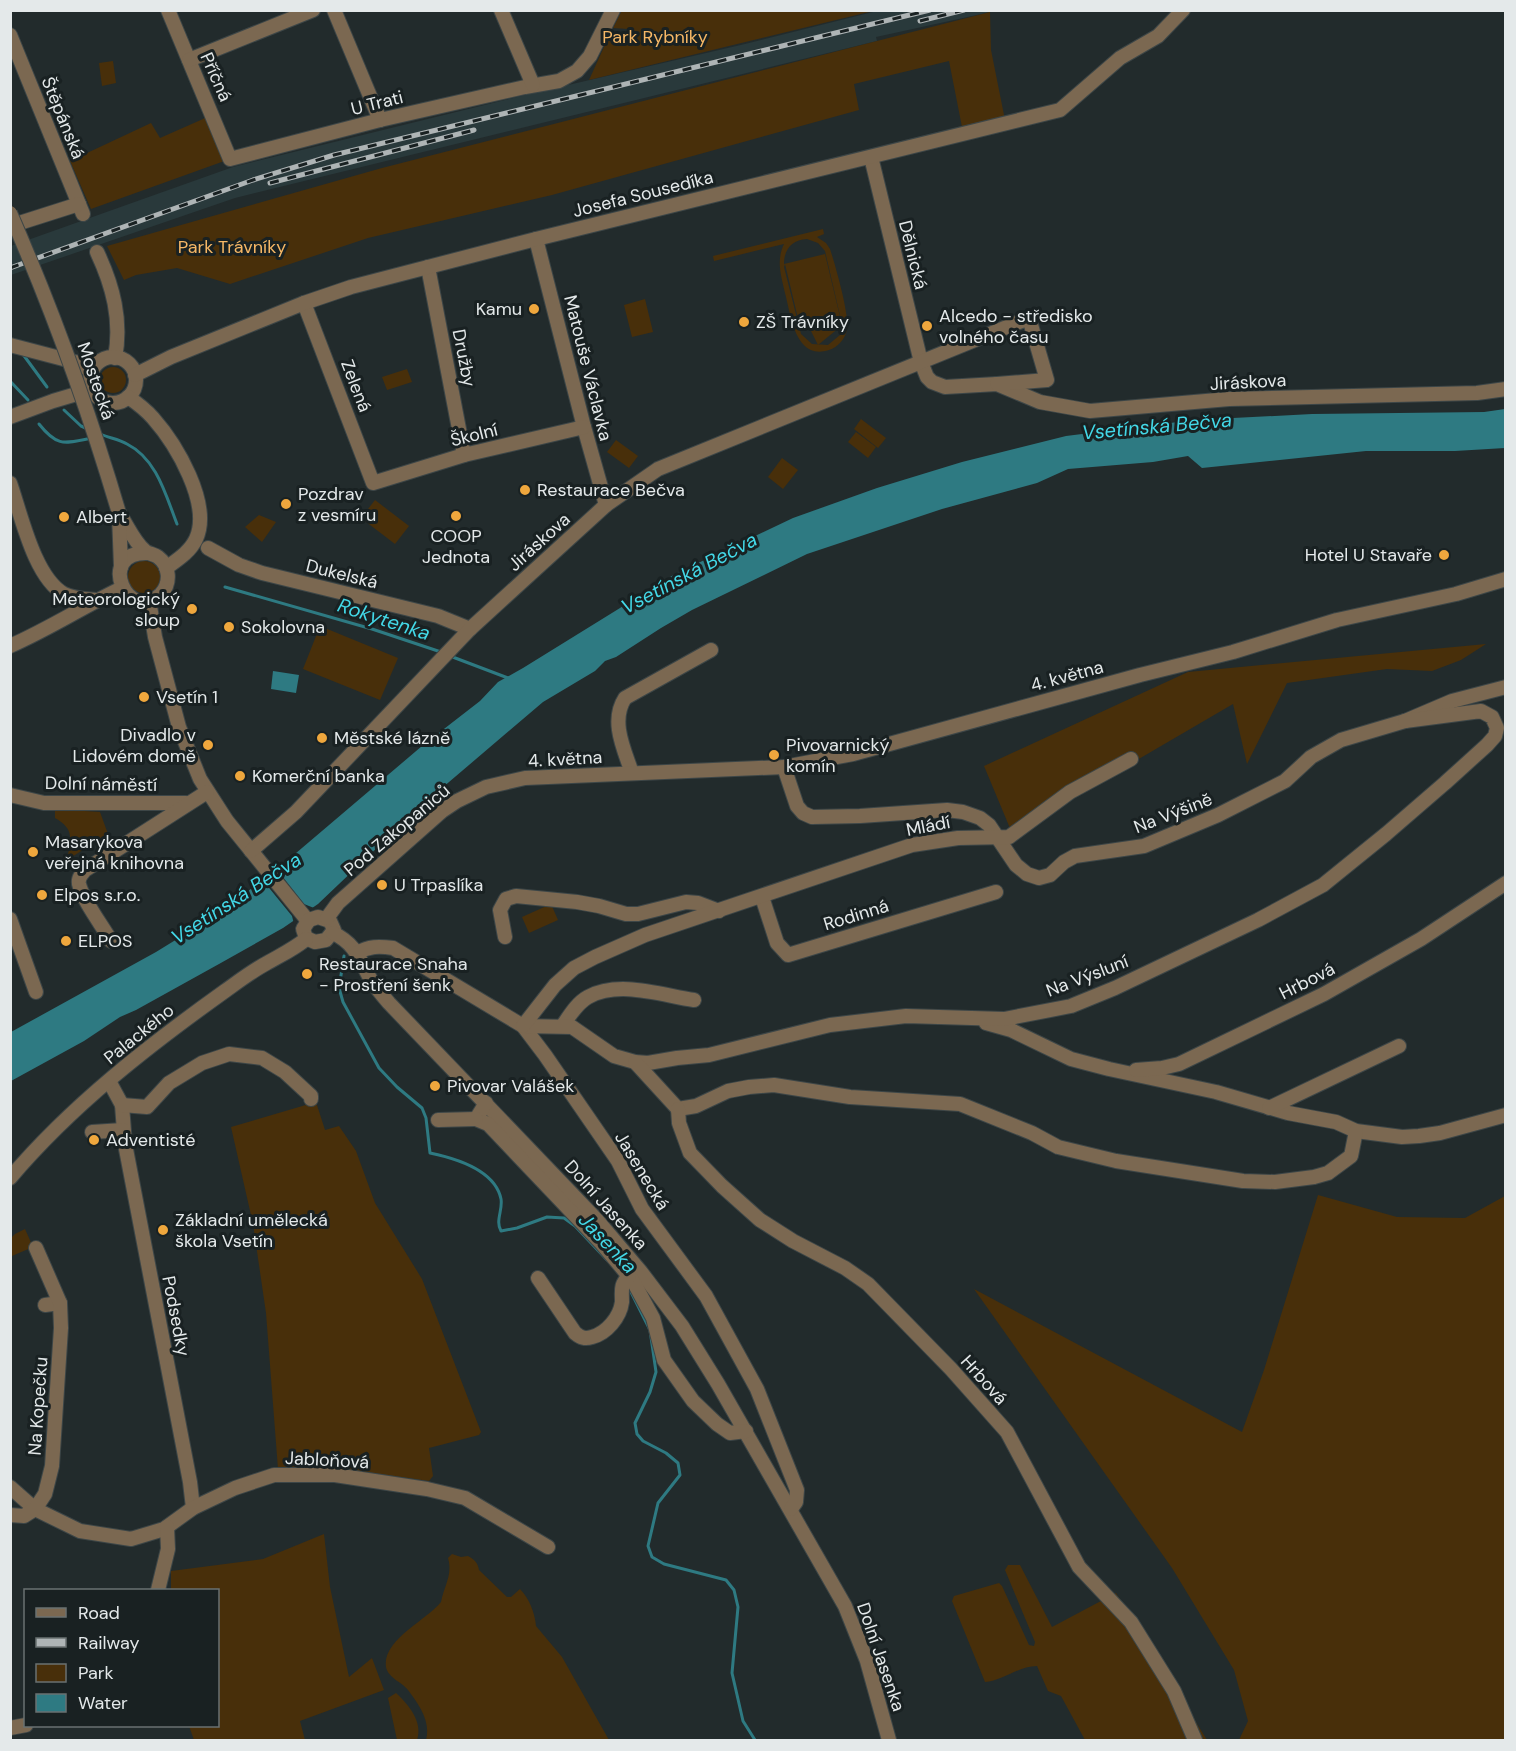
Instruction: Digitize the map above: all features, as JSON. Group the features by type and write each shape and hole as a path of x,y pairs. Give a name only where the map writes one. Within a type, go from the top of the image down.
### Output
{"street":[{"name":"Příčná","path":"168,10 213,113 230,159"},
{"path":"189,60 313,10"},
{"path":"334,10 380,120"},
{"path":"501,10 532,85"},
{"name":"U Trati","path":"230,159 380,120 532,85 559,81 578,71 599,42 613,10"},
{"name":"Josefa Sousedíka","path":"135,375 171,357 304,303 351,287 1060,110 1120,58 1158,36 1183,10"},
{"name":"Štěpánská","path":"10,35 81,209 10,226"},
{"name":"Dělnická","path":"871,157 921,362"},
{"name":"Mostecká","path":"10,213 68,356 103,459 119,513 121,567"},
{"name":"Matouše Václavka","path":"536,239 606,505"},
{"path":"97,252 113,292 118,312 118,341 115,358"},
{"name":"Družby","path":"428,267 464,455"},
{"name":"Zelená","path":"304,303 373,483"},
{"name":"Jiráskova","path":"251,851 296,812 470,629 606,505 658,469 1029,318 1047,380 945,387 932,382 927,377 921,362"},
{"path":"10,345 75,362 92,371"},
{"path":"115,358 128,363 135,375 135,387 122,401 108,402 102,400 92,389 90,383 92,371 101,361 115,358"},
{"path":"1038,381 1040,402"},
{"name":"Jiráskova","path":"997,384 1040,402 1090,411 1229,399 1477,393 1506,388"},
{"path":"10,417 54,400 92,389"},
{"path":"128,397 154,419 181,460 191,482 200,513 196,540 182,556 166,568"},
{"name":"Školní","path":"373,483 464,455 584,427"},
{"path":"10,483 41,569 52,584 66,596 96,600"},
{"path":"119,513 147,553"},
{"name":"Dukelská","path":"208,548 239,565 254,570 438,616 470,629"},
{"path":"147,553 156,556 166,568 168,578 159,596 140,601 131,598 122,588 119,578 121,567 132,556 147,553"},
{"name":"4. května","path":"500,783 525,778 784,767 853,754 1140,675 1233,652 1337,620 1456,594 1506,579"},
{"path":"10,646 122,588"},
{"path":"150,600 156,637 179,727 200,779 207,792 251,851 306,920"},
{"name":"4. května","path":"632,773 619,732 618,716 621,705 626,698 711,650"},
{"name":"Na Výšině","path":"784,767 797,806 802,813 812,817 947,810 963,812 989,825 1016,865 1027,874 1039,878 1050,875 1064,862 1075,856 1144,846 1218,815 1285,781 1325,748 1341,740 1405,721 1452,701 1506,687"},
{"name":"Na Výsluní","path":"523,1026 563,1025 582,1032 614,1056 648,1063 710,1055 830,1025 906,1016 1004,1019 1071,1006 1115,988 1323,885 1386,834 1487,745 1495,736 1497,728 1492,717 1481,711 1405,721"},
{"name":"Mládí","path":"523,1026 555,985 574,968 645,935 912,845 958,838 1009,837 1070,792 1131,759"},
{"name":"Pod Zakopaniců","path":"327,918 345,897 442,811 470,793 500,783"},
{"name":"Dolní náměstí","path":"111,941 84,896 79,881 81,876 85,870 188,802 207,792"},
{"name":"Dolní náměstí","path":"12,796 44,803 188,802"},
{"name":"Hrbová","path":"1109,1070 1143,1070 1179,1064 1324,994 1421,939 1506,883"},
{"name":"Rodinná","path":"762,897 777,943 788,955 996,892"},
{"path":"505,937 500,910 506,899 516,896 578,902 626,914 638,914 686,902 698,903 719,911"},
{"path":"317,917 327,918 332,923 333,933 321,942 306,939 303,930 306,920 317,917"},
{"path":"10,920 36,992"},
{"name":"Dolní Jasenka","path":"333,933 346,940 357,953 378,990 582,1203 641,1272 688,1336 746,1431 849,1615 867,1661 889,1740"},
{"name":"Palackého","path":"10,1178 51,1134 109,1081 169,1032 225,990 306,939"},
{"name":"Jasenecká","path":"357,953 369,947 393,948 523,1026 618,1161 642,1209 711,1305 757,1389 772,1425 797,1490 797,1499 791,1509"},
{"path":"563,1025 573,1010 587,997 602,992 618,990 657,992 694,1000"},
{"name":"Hrbová","path":"978,1019 1011,1030 1071,1059 1109,1070 1216,1092 1269,1108 1336,1122 1356,1131 1402,1137 1419,1136 1440,1133 1506,1114"},
{"path":"1269,1108 1399,1046"},
{"path":"122,1105 147,1107 169,1083 202,1063 229,1054 262,1058 302,1085 311,1095 311,1099"},
{"name":"Hrbová","path":"635,1062 678,1109 679,1123 690,1153 722,1185 760,1220 793,1241 845,1268 868,1284 951,1369 1007,1432 1079,1567 1131,1622 1174,1691 1195,1740"},
{"name":"Podsedky","path":"109,1081 122,1105 123,1130 193,1508"},
{"path":"678,1109 696,1106 728,1091 750,1086 774,1085 850,1097 960,1104 1032,1133 1058,1147 1116,1161 1243,1180 1275,1182 1314,1177 1335,1168 1351,1156 1356,1131"},
{"path":"438,1120 476,1119 486,1103"},
{"name":"Dolní Jasenka","path":"476,1119 488,1124 594,1236 626,1279 642,1295 653,1318 664,1360 683,1388 705,1413 725,1429 734,1433 746,1431"},
{"path":"92,1132 123,1130"},
{"name":"Na Kopečku","path":"35,1509 45,1494 52,1466 61,1328 60,1303 36,1248"},
{"path":"538,1278 575,1333 583,1338 601,1334 613,1322 621,1307 626,1279"},
{"path":"45,1305 60,1303"},
{"name":"Jabloňová","path":"10,1487 35,1509 80,1531 132,1539 167,1527 193,1508 235,1488 274,1475 334,1475 428,1489 465,1498 548,1547"},
{"path":"10,1515 24,1516 35,1509"},
{"path":"158,1589 168,1549 167,1527"}],"shaded area":[{"path":"877,11 995,11 876,37 877,41 235,198 11,275 11,246 233,167"}],"green space":[{"name":"Park Rybníky","path":"622,10 873,11 589,80 609,36 628,33 628,29 613,28"},
{"name":"Park Trávníky","path":"990,12 991,50 1005,120 962,127 949,61 854,84 859,110 552,195 368,238 230,284 177,268 136,275 124,280 107,246 382,168"},
{"path":"113,61 116,83 102,86 99,63"},
{"path":"212,112 230,159 91,209 70,161 151,123 160,138 203,119"},
{"path":"823,229 824,234 817,237 830,249 842,290 847,323 843,339 832,349 818,352 809,349 796,334 781,274 780,256 784,244 714,261 713,256","holes":["807,239 818,243 825,251 842,324 840,335 828,345 812,344 801,334 784,267 785,264 801,331 841,321 825,254 784,264 785,254 793,243"]},
{"path":"645,299 653,332 632,337 624,305"},
{"path":"838,324 840,327 818,345 811,331"},
{"path":"113,367 122,371 126,380 122,389 113,393 104,389 100,380 104,371"},
{"path":"407,369 412,382 387,390 382,377"},
{"path":"861,419 886,438 878,448 854,429"},
{"path":"856,432 876,447 868,458 848,442"},
{"path":"616,440 638,456 629,468 607,452"},
{"path":"782,458 798,470 783,489 768,477"},
{"path":"375,500 409,526 395,544 361,518"},
{"path":"259,515 276,522 262,542 245,527"},
{"path":"144,561 155,566 160,577 155,588 144,593 133,588 128,577 133,566"},
{"path":"320,626 398,658 380,700 303,669"},
{"path":"1486,644 1461,660 1432,671 1387,669 1287,683 1247,764 1233,704 1012,833 984,766 1188,672"},
{"path":"55,809 100,812 108,834 67,860 70,847 69,831 55,818"},
{"path":"551,904 558,920 529,933 522,917"},
{"path":"316,1102 325,1130 339,1126 356,1151 375,1203 422,1279 481,1432 479,1435 429,1448 433,1476 429,1481 345,1469 278,1469 266,1313 253,1224 231,1127"},
{"path":"1318,1195 1397,1217 1465,1218 1505,1196 1505,1740 1239,1740 1248,1721 1234,1670 1172,1568 974,1289 1242,1432 1264,1370"},
{"path":"25,1229 33,1247 12,1256 10,1239"},
{"path":"324,1534 330,1587 349,1677 372,1658 384,1690 300,1721 305,1740 194,1740 189,1727 219,1727 219,1589 171,1589 171,1571 263,1559"},
{"path":"452,1554 472,1558 479,1570 507,1597 511,1597 520,1589 531,1606 536,1626 562,1657 609,1740 426,1740 427,1726 423,1714 408,1690 387,1671 387,1657 398,1639 441,1602 449,1575 448,1558"},
{"path":"1008,1565 1020,1565 1052,1627 1116,1593 1207,1740 1085,1740 1061,1696 1048,1691 1037,1666 1023,1668 985,1682 952,1601 954,1596 999,1583 1029,1645 1034,1646 1035,1642 1005,1570"},
{"path":"396,1693 414,1714 418,1727 417,1740 397,1740 388,1698"}],"water":[{"name":"Vsetínská Bečva","path":"1505,409 1505,448 1455,451 1366,451 1202,468 1188,456 1153,462 1068,469 1037,483 942,509 807,554 692,610 616,657 605,661 595,671 543,702 422,805 318,904 283,928 120,1017 84,1041 11,1081 11,1032 156,952 221,912 282,865 422,746 480,701 498,682 675,574 793,518 877,488 962,462 1066,436 1194,420 1312,414 1484,412"},
{"path":"273,671 299,675 296,693 271,689"}],"pier":[{"path":"275,867 304,904 314,908 294,924 292,916 261,878"}],"waterway":[{"name":"Rokytenka","path":"22,353 47,387"},
{"path":"10,381 28,400"},
{"name":"Rokytenka","path":"64,410 81,426 88,429"},
{"path":"39,424 52,437 62,442 92,438"},
{"name":"Rokytenka","path":"100,434 124,442 146,459 159,479 177,524"},
{"name":"Rokytenka","path":"225,587 372,629 441,652"},
{"name":"Rokytenka","path":"450,656 508,678"},
{"name":"Jasenka","path":"344,956 339,988 343,1002 379,1068 422,1108 426,1118 430,1153 461,1162 491,1180 501,1199 499,1223 501,1231 547,1217 564,1218 575,1226 607,1260"},
{"name":"Jasenka","path":"628,1286 650,1330 656,1372 650,1392 635,1423 637,1434 643,1441 666,1453 678,1463 680,1475 658,1503 648,1546 652,1557 664,1564 726,1580 734,1590 738,1607 732,1673 743,1721 755,1740"}],"railway":[{"path":"10,268 253,180 334,155 930,10"},
{"path":"920,21 964,10"},
{"path":"270,183 474,130"}],"place":[{"name":"Kamu","path":"534,309"},
{"name":"ZŠ Trávníky","path":"744,322"},
{"name":"Alcedo - středisko volného času","path":"927,326"},
{"name":"Restaurace Bečva","path":"525,490"},
{"name":"Pozdrav z vesmíru","path":"286,504"},
{"name":"COOP Jednota","path":"456,516"},
{"name":"Albert","path":"64,517"},
{"name":"Hotel U Stavaře","path":"1444,555"},
{"name":"Meteorologický sloup","path":"192,609"},
{"name":"Sokolovna","path":"229,627"},
{"name":"Vsetín 1","path":"144,697"},
{"name":"Městské lázně","path":"322,738"},
{"name":"Divadlo v Lidovém domě","path":"208,745"},
{"name":"Pivovarnický komín","path":"774,755"},
{"name":"Komerční banka","path":"240,776"},
{"name":"Masarykova veřejná knihovna","path":"33,852"},
{"name":"U Trpaslíka","path":"382,885"},
{"name":"Elpos s.r.o.","path":"42,895"},
{"name":"ELPOS","path":"66,941"},
{"name":"Restaurace Snaha - Prostření šenk","path":"307,974"},
{"name":"Pivovar Valášek","path":"435,1086"},
{"name":"Adventisté","path":"94,1140"},
{"name":"Základní umělecká škola Vsetín","path":"163,1230"}]}
